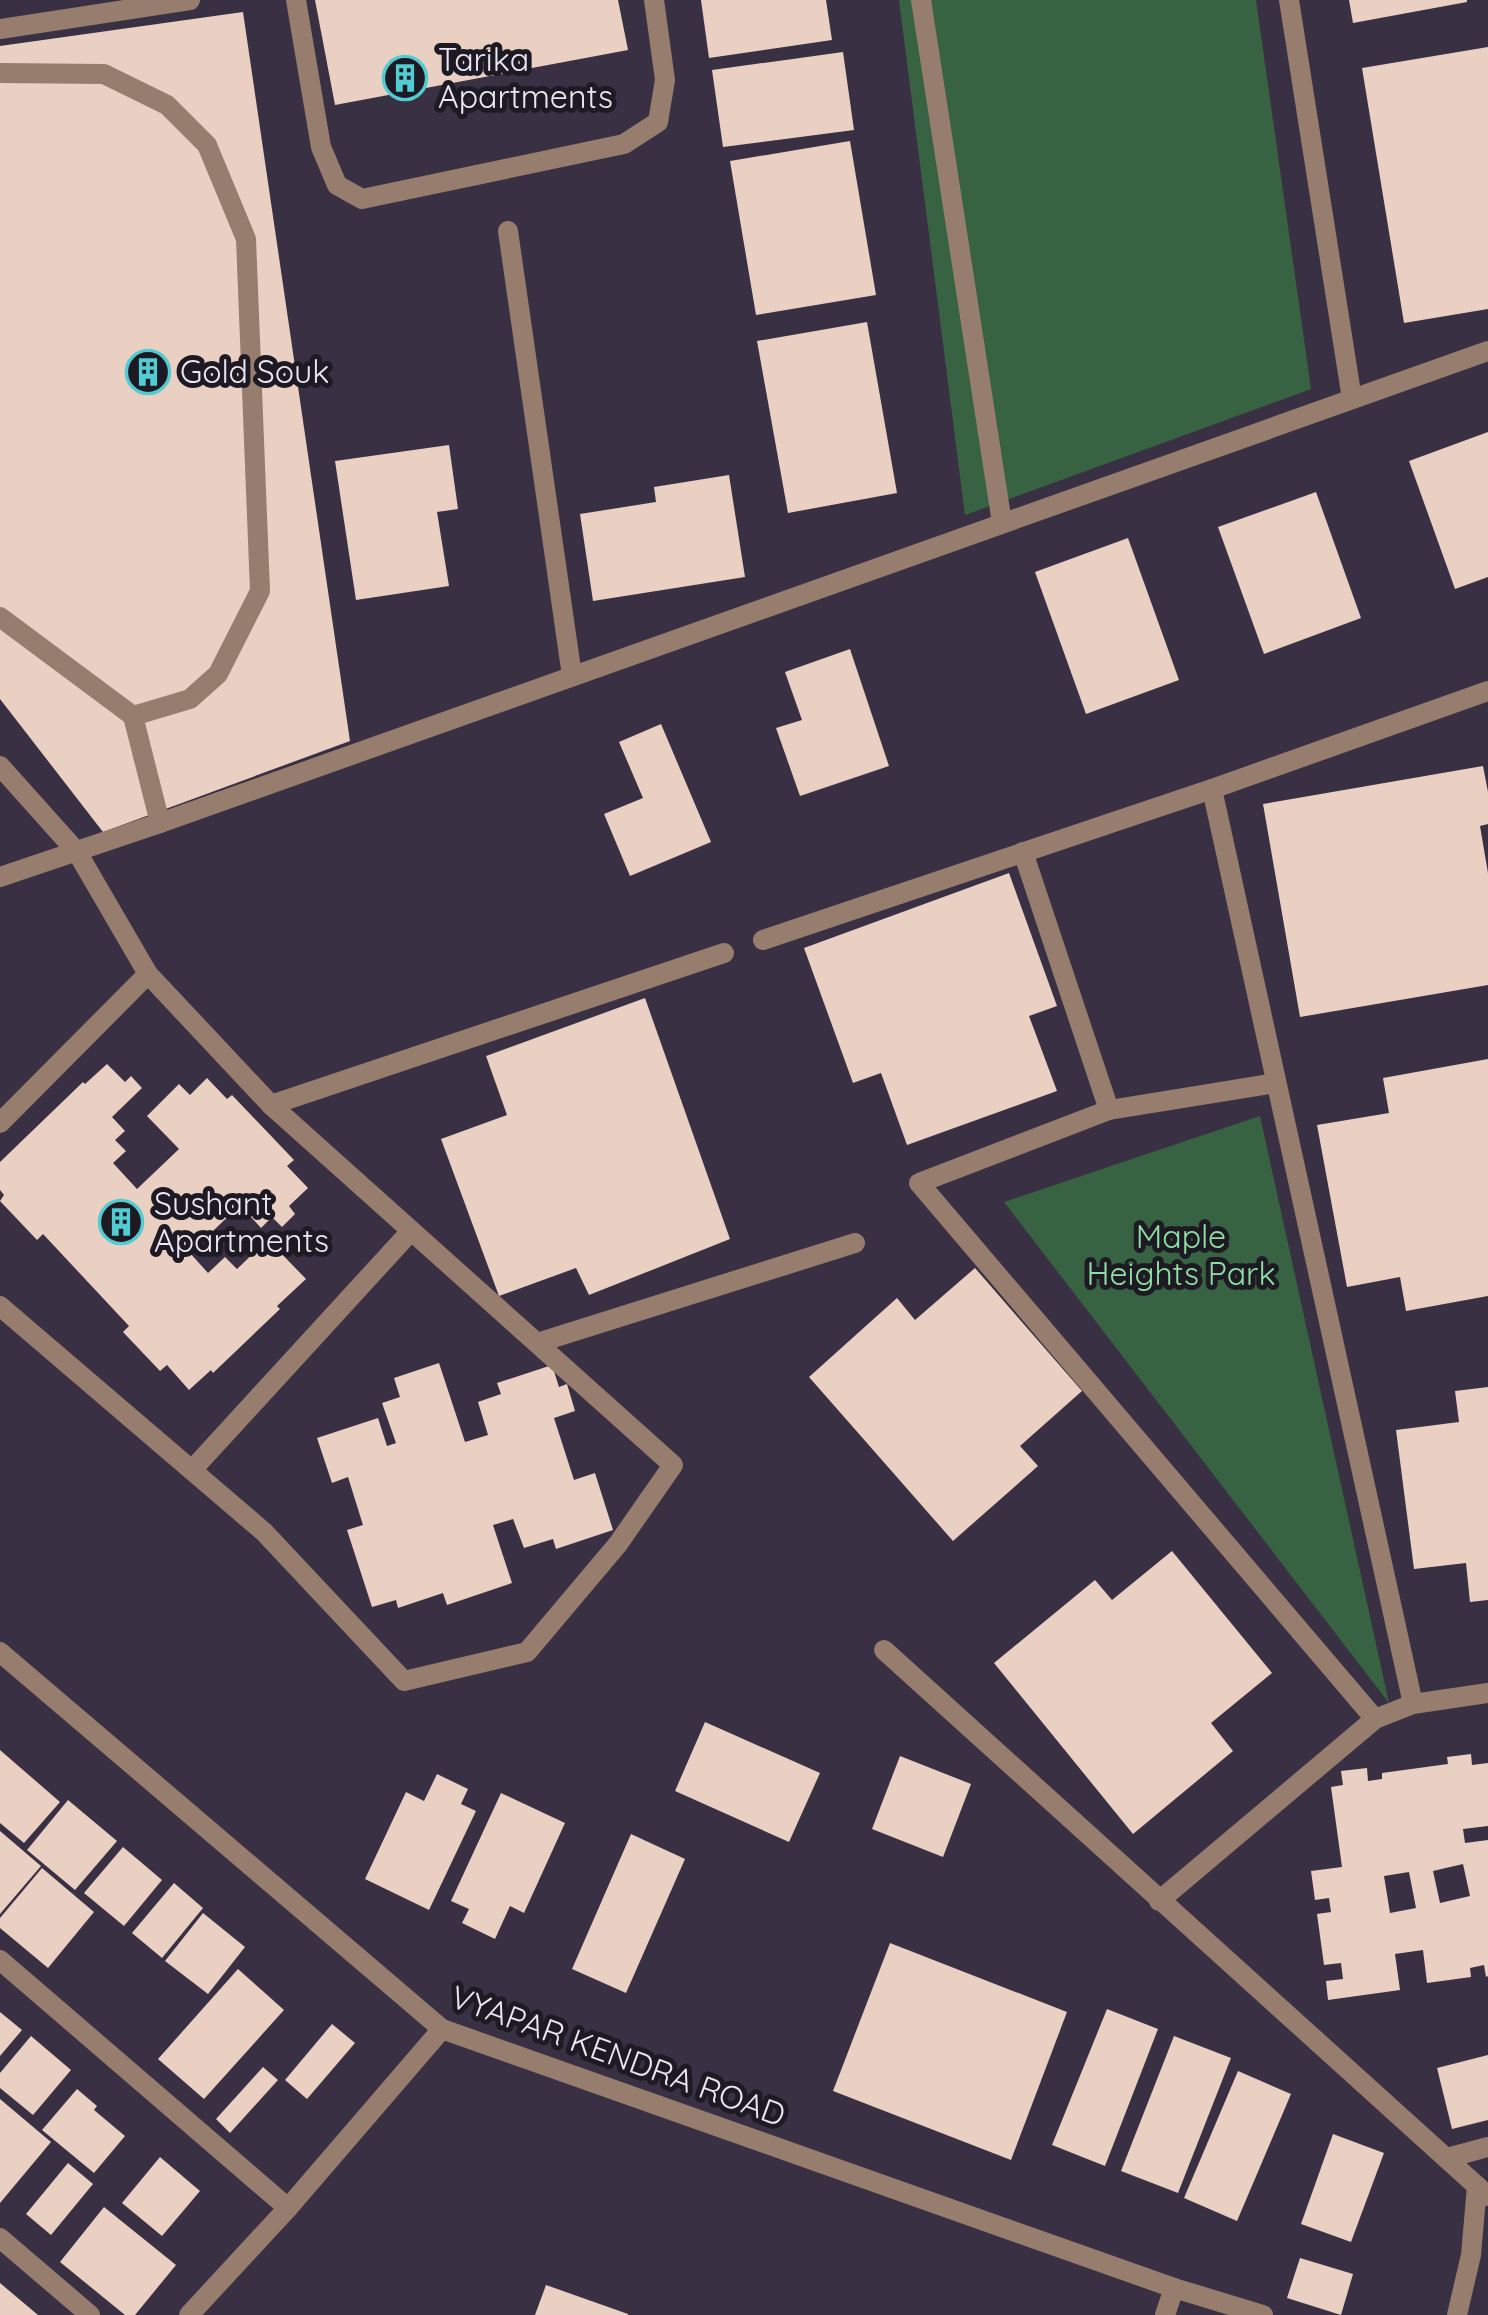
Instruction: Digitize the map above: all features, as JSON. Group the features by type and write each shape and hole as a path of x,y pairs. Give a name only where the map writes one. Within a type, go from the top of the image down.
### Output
{"street":[{"path":"0,29 190,0"},
{"path":"296,0 321,147 336,185 362,199 624,144 658,122 665,80 654,0"},
{"path":"921,0 1002,523"},
{"path":"1289,0 1352,399"},
{"path":"0,72 104,74 166,105 207,146 246,240 260,591 218,674 190,699 133,716"},
{"path":"508,231 572,676"},
{"path":"0,877 1488,350"},
{"path":"0,617 133,716 160,823"},
{"path":"763,940 1212,789 1488,690"},
{"path":"0,766 77,852 148,974 271,1105 673,1464 618,1544 527,1652 404,1681 264,1532 0,1306"},
{"path":"1212,789 1413,1704"},
{"path":"1023,852 1109,1110"},
{"path":"271,1105 724,953"},
{"path":"0,1123 148,974"},
{"path":"1276,1083 1109,1110 919,1184 1376,1719"},
{"path":"192,1470 412,1231"},
{"path":"537,1343 855,1244"},
{"path":"884,1650 1482,2191 1458,2315"},
{"name":"VYAPAR KENDRA ROAD","path":"0,1652 442,2029 1174,2288 1263,2315"},
{"path":"1159,1901 1376,1719 1413,1704 1488,1693"},
{"path":"0,1960 288,2208"},
{"path":"189,2315 288,2208 442,2029"},
{"path":"1447,2158 1488,2147"},
{"path":"0,2238 90,2315"},
{"path":"1165,2315 1174,2288"}],"green space":[{"path":"899,0 1256,0 1311,389 965,515"},
{"name":"Maple Heights Park","path":"1260,1116 1389,1703 1004,1202"}],"building":[{"name":"Tarika Apartments","path":"315,0 618,0 628,50 335,105"},
{"path":"701,0 826,0 832,40 709,58"},
{"path":"1349,0 1467,0 1467,2 1353,23"},
{"name":"Gold Souk","path":"243,12 350,741 103,832 0,699 0,46"},
{"path":"1488,47 1488,309 1404,323 1362,68"},
{"path":"843,52 854,130 723,147 712,70"},
{"path":"850,141 876,295 756,315 730,161"},
{"path":"867,322 897,493 788,513 757,341"},
{"path":"1488,432 1488,577 1455,589 1409,461"},
{"path":"449,445 458,509 437,512 449,586 356,600 335,461"},
{"path":"729,475 745,577 593,601 580,514 656,502 654,487"},
{"path":"1316,492 1361,618 1264,654 1218,527"},
{"path":"1128,538 1179,680 1086,714 1035,572"},
{"path":"850,649 889,766 800,796 776,728 802,720 785,672"},
{"path":"661,724 711,842 630,876 604,814 643,798 619,742"},
{"path":"1483,766 1488,792 1488,824 1480,826 1488,873 1488,985 1300,1017 1263,804"},
{"path":"1009,873 1057,1006 1029,1016 1057,1091 907,1145 881,1073 853,1083 804,948"},
{"path":"645,998 730,1239 589,1295 576,1268 499,1296 441,1139 507,1115 486,1056"},
{"path":"1488,1059 1488,1296 1406,1311 1400,1277 1347,1287 1317,1125 1389,1113 1383,1078"},
{"name":"Sushant Apartments","path":"107,1064 125,1082 131,1076 142,1088 112,1117 125,1131 115,1140 126,1151 113,1163 137,1189 179,1149 147,1116 179,1084 190,1095 207,1078 227,1099 232,1095 294,1160 287,1166 308,1188 289,1206 295,1214 282,1227 272,1217 261,1228 240,1205 190,1253 208,1273 225,1257 237,1269 262,1245 269,1253 275,1247 306,1279 213,1373 211,1370 189,1390 167,1365 160,1371 123,1332 129,1326 43,1234 37,1240 0,1201 4,1195 0,1190 0,1162"},
{"path":"975,1268 1082,1391 1020,1446 1038,1466 953,1541 809,1377 897,1298 915,1320"},
{"path":"439,1363 465,1442 488,1435 478,1402 501,1394 497,1383 552,1365 559,1387 567,1384 575,1411 554,1418 574,1480 595,1473 613,1530 556,1549 553,1539 524,1548 513,1519 493,1525 512,1583 447,1605 443,1593 398,1608 396,1600 372,1607 347,1530 363,1525 348,1477 332,1483 317,1438 378,1418 387,1446 396,1443 382,1403 400,1397 394,1378"},
{"path":"1488,1387 1488,1600 1470,1602 1466,1563 1414,1569 1396,1430 1459,1422 1455,1391"},
{"path":"1172,1551 1272,1673 1211,1723 1233,1751 1133,1834 994,1663 1095,1580 1112,1600"},
{"path":"705,1722 820,1773 789,1842 675,1791"},
{"path":"0,1750 60,1802 24,1843 0,1823"},
{"path":"1471,1754 1472,1765 1488,1763 1488,1826 1463,1829 1465,1843 1488,1840 1488,1976 1484,1965 1470,1968 1471,1977 1427,1983 1423,1950 1395,1954 1400,1990 1328,2000 1326,1981 1343,1979 1341,1963 1324,1965 1317,1914 1331,1912 1329,1898 1315,1900 1311,1871 1342,1867 1331,1787 1343,1785 1341,1771 1367,1768 1368,1781 1382,1779 1382,1773 1448,1764 1447,1757","holes":["1463,1864 1470,1896 1440,1903 1433,1871","1409,1872 1416,1908 1390,1913 1384,1876"]},
{"path":"900,1756 971,1784 943,1857 872,1829"},
{"path":"437,1774 468,1789 461,1804 476,1811 429,1910 365,1879 406,1792 424,1801"},
{"path":"501,1793 565,1823 524,1913 510,1906 495,1939 462,1923 469,1909 451,1901"},
{"path":"68,1800 117,1841 75,1890 27,1850"},
{"path":"0,1831 41,1866 0,1914"},
{"path":"631,1834 685,1859 626,1993 572,1969"},
{"path":"123,1847 162,1880 124,1926 84,1893"},
{"path":"42,1868 94,1912 48,1968 0,1928 0,1918"},
{"path":"174,1883 203,1908 162,1958 132,1933"},
{"path":"203,1913 245,1947 208,1994 165,1961"},
{"path":"890,1943 1067,2012 1011,2160 833,2091"},
{"path":"238,1969 284,2010 204,2099 158,2059"},
{"path":"1107,2009 1158,2029 1105,2166 1052,2145"},
{"path":"0,2012 22,2030 0,2056"},
{"path":"332,2024 355,2043 307,2099 285,2080"},
{"path":"31,2036 71,2070 33,2115 0,2088 0,2073"},
{"path":"1174,2036 1231,2058 1178,2193 1121,2171"},
{"path":"1488,2055 1488,2120 1452,2129 1437,2068"},
{"path":"263,2067 278,2080 230,2133 216,2119"},
{"path":"1238,2071 1291,2094 1237,2221 1184,2198"},
{"path":"77,2089 97,2106 94,2110 125,2136 94,2173 42,2130"},
{"path":"0,2099 51,2142 0,2203"},
{"path":"1333,2134 1384,2153 1351,2242 1301,2224"},
{"path":"160,2157 200,2191 162,2236 122,2203"},
{"path":"68,2163 93,2184 51,2235 26,2214"},
{"path":"104,2207 176,2265 135,2315 125,2315 60,2262"},
{"path":"1300,2258 1353,2274 1341,2315 1287,2298"},
{"path":"0,2283 38,2315 0,2315"},
{"path":"546,2285 628,2314 628,2315 535,2315"}],"place":[{"name":"Tarika Apartments","path":"405,78"},
{"name":"Gold Souk","path":"148,372"},
{"name":"Sushant Apartments","path":"121,1222"}]}
